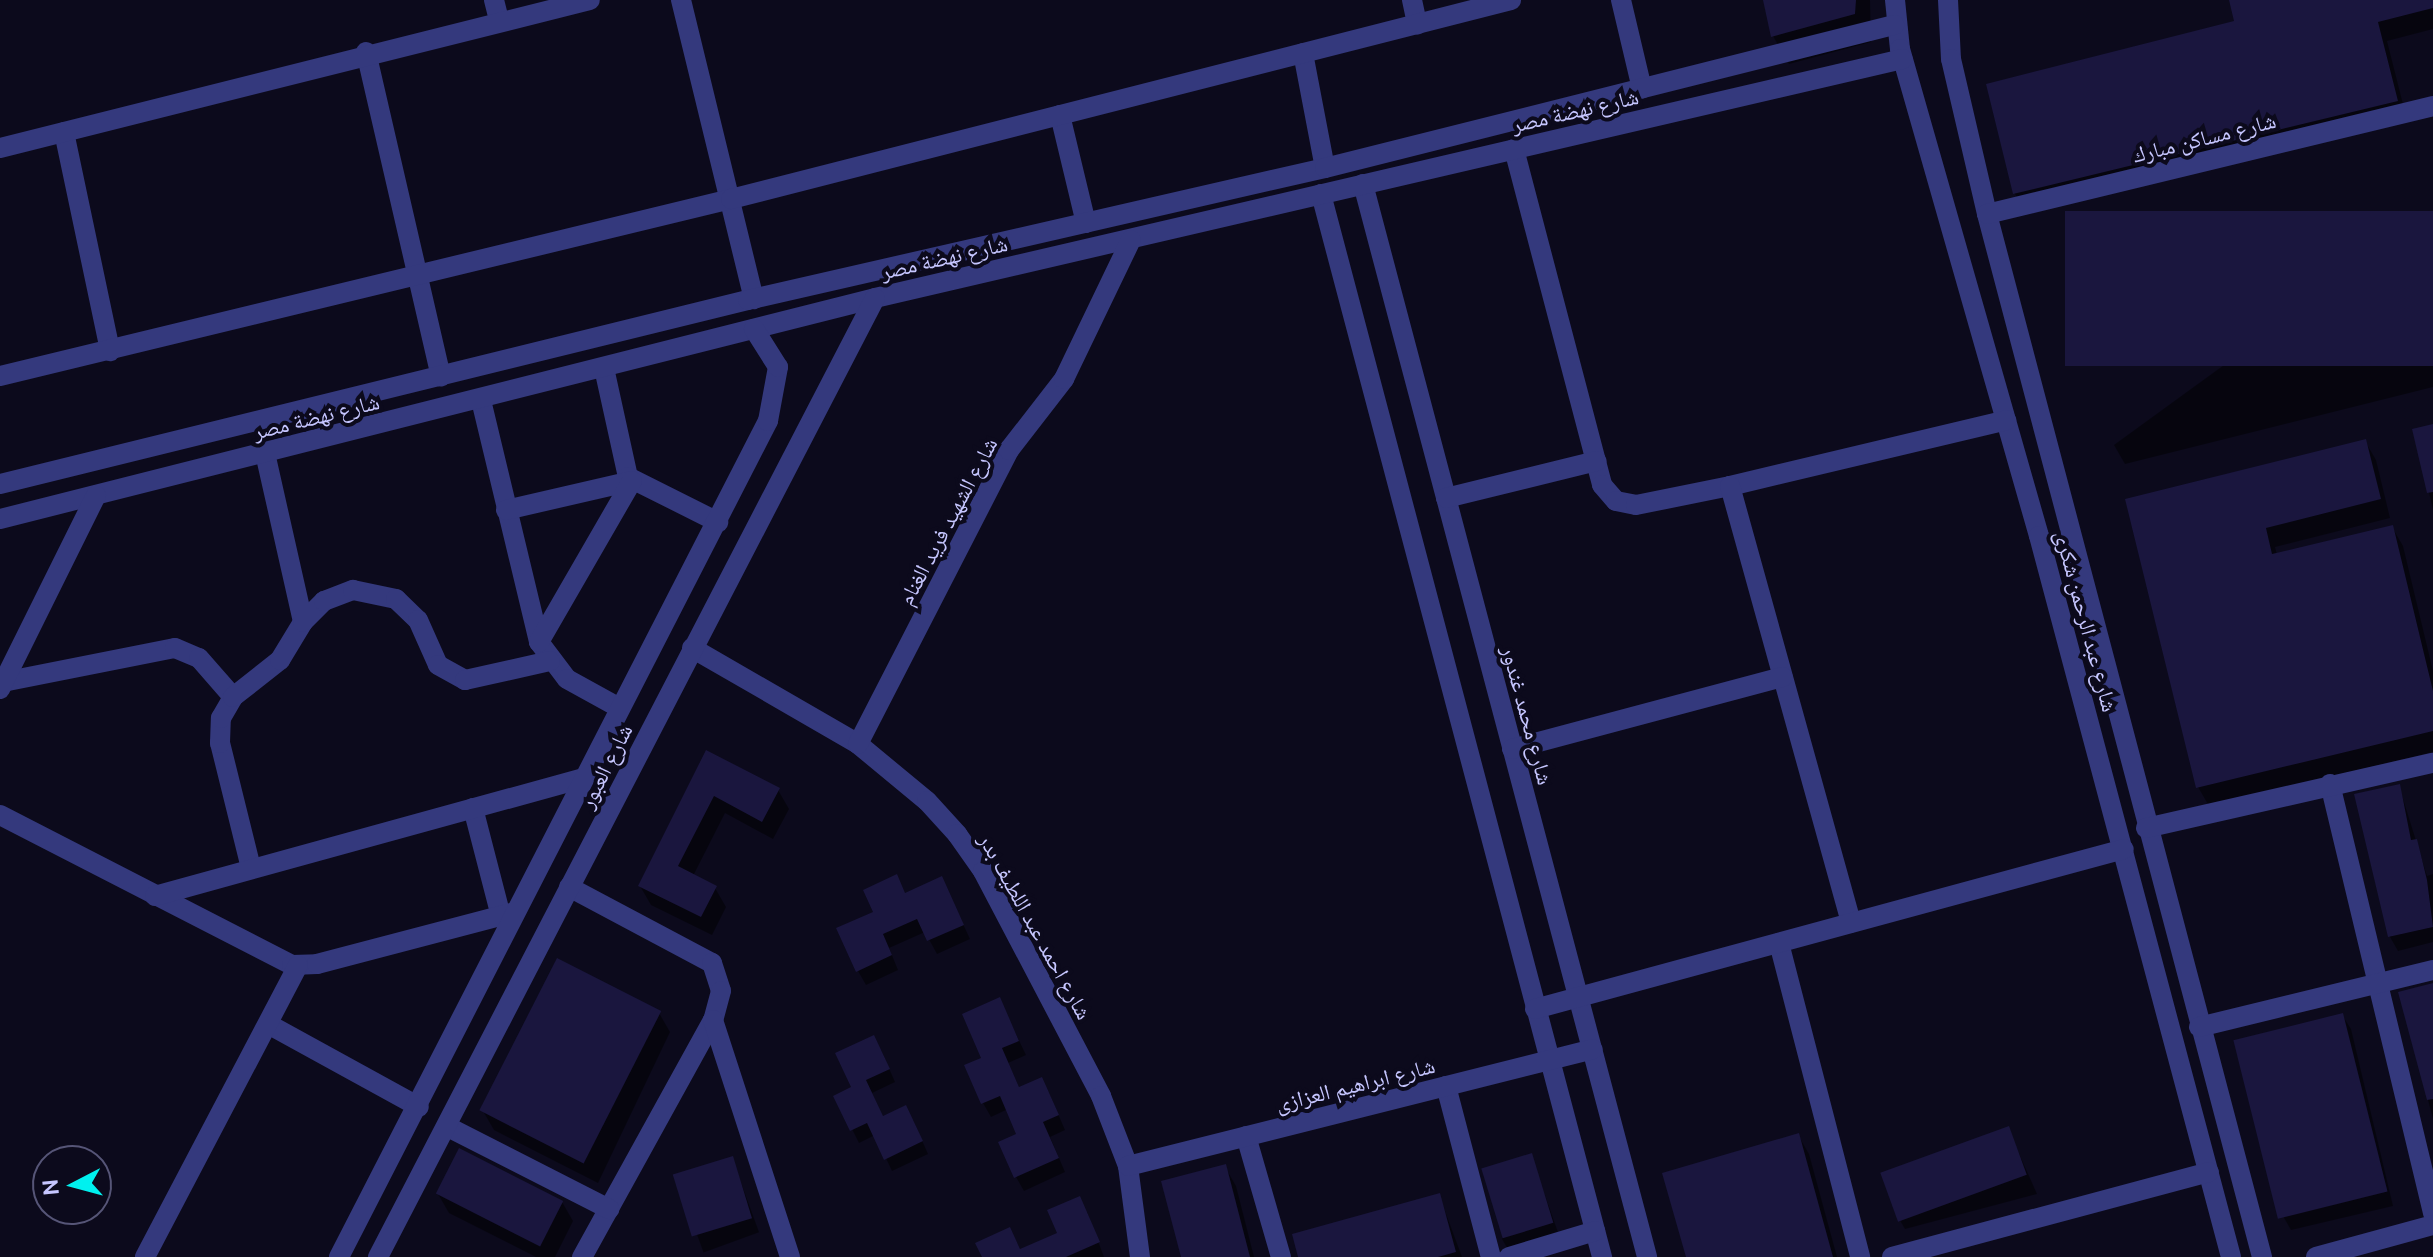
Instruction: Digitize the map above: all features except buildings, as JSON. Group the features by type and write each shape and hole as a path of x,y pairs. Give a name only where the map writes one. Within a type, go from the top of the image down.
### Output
{"street":[{"path":"0,148 366,52 496,10 590,0"},
{"path":"681,0 754,299"},
{"path":"1412,0 1417,24"},
{"path":"0,376 731,199 1511,0"},
{"path":"1621,0 1642,89"},
{"name":"شارع عبد الرحمن شكرى","path":"1895,0 1894,25 1903,59 2024,481 2231,1257"},
{"name":"شارع عبد الرحمن شكرى","path":"1948,0 1951,59 1987,214 2146,828 2262,1257"},
{"name":"شارع نهضة مصر","path":"0,484 754,299 1325,168 1894,25"},
{"path":"366,52 441,376"},
{"path":"1303,53 1325,168"},
{"name":"شارع نهضة مصر","path":"0,519 481,400 875,298 1903,59"},
{"path":"1756,60 1764,91"},
{"name":"شارع مساكن مبارك","path":"1987,214 2433,106"},
{"path":"1060,115 1086,223"},
{"path":"64,132 110,351"},
{"path":"1514,149 1602,485 1616,501 1636,505 1730,486 2006,420"},
{"name":"شارع محمد غندور","path":"1363,184 1647,1257"},
{"path":"1321,194 1602,1257"},
{"name":"شارع الشهيد فريد الغنام","path":"858,744 1009,450 1064,379 1131,240"},
{"name":"شارع العبور","path":"378,1257 875,298"},
{"name":"شارع العبور","path":"339,1257 419,1107 506,915 583,778 768,421 778,380 773,354 754,329"},
{"path":"539,642 632,481 604,368"},
{"path":"481,400 539,642 550,661 567,679 618,707"},
{"path":"265,453 303,622"},
{"path":"1446,498 1597,461"},
{"path":"2024,481 2044,482 2055,473"},
{"path":"506,510 632,481 718,522"},
{"path":"1730,486 1851,923"},
{"path":"2,686 96,496"},
{"path":"2039,536 2054,522 2068,524"},
{"path":"685,584 717,599"},
{"path":"251,868 220,743 221,718 233,697 280,660 303,622 338,594 368,590 408,608 438,665 455,677 477,680 550,661"},
{"path":"2,686 175,648 199,658 233,697"},
{"name":"شارع احمد عبد اللطيف بدر","path":"692,648 858,744 927,801 983,871 1101,1096 1128,1166 1140,1257"},
{"path":"1512,749 1783,677"},
{"path":"2146,828 2433,763"},
{"path":"155,896 583,778"},
{"path":"2330,784 2433,1214"},
{"path":"0,815 298,966 506,915 473,808"},
{"path":"1535,1009 2124,849"},
{"path":"569,887 712,963 721,991 713,1020 582,1257"},
{"path":"1779,943 1860,1257"},
{"path":"145,1257 298,966"},
{"path":"2199,1027 2433,970"},
{"path":"713,1020 790,1257"},
{"path":"268,1024 419,1107"},
{"name":"شارع ابراهيم العزازى","path":"1128,1166 1593,1049"},
{"path":"1446,1086 1491,1257"},
{"path":"448,1127 609,1209"},
{"path":"1246,1136 1281,1257"},
{"path":"1892,1257 1950,1250 2209,1172"},
{"path":"1124,1257 1138,1225"},
{"path":"2316,1257 2433,1225"},
{"path":"1509,1257 1595,1231"}]}
